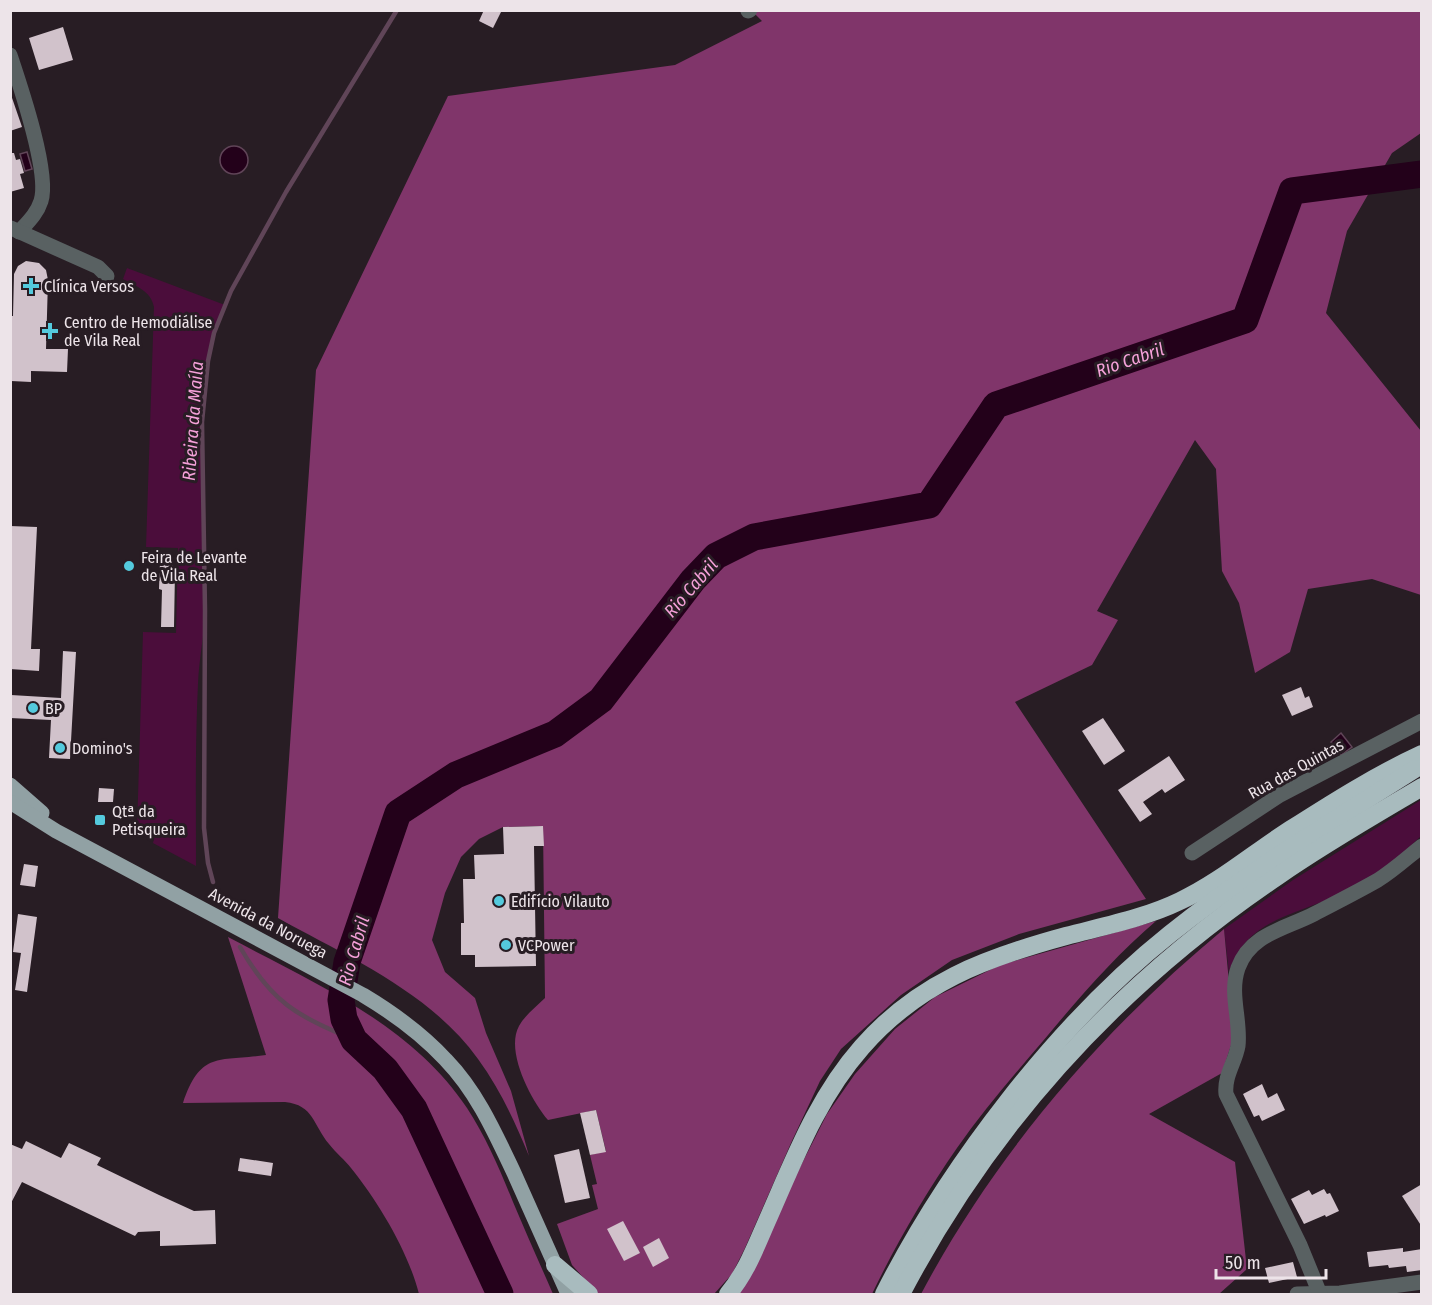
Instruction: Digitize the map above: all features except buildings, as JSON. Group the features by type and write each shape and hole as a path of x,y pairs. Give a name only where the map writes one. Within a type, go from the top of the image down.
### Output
{"highway":[{"path":"728,1294 744,1273 801,1144 829,1089 864,1045 904,1006 924,992 969,968 1178,902 1219,880 1285,834 1383,774 1422,754"},
{"path":"884,1294 942,1194 978,1143 1047,1055 1101,996 1168,935 1235,885 1422,765"},
{"path":"901,1294 940,1224 993,1147 1049,1076 1098,1023 1168,960 1241,902 1309,855 1422,788"},
{"path":"555,1264 589,1294"}],"main road":[{"name":"Avenida da Noruega","path":"10,785 83,844"},
{"name":"Avenida da Noruega","path":"10,802 83,844 363,995 413,1029 447,1060 470,1089 490,1123 568,1294"}],"street":[{"path":"10,55 28,111 42,184 39,205 15,230 98,267 107,276"},
{"name":"Rua das Quintas","path":"1192,853 1280,795 1422,721"},
{"path":"1320,1294 1300,1245 1226,1094 1225,1085 1238,1046 1235,980 1243,958 1271,932 1311,916 1381,878 1422,846"},
{"path":"1297,1294 1320,1294 1422,1282"}],"shaded area":[{"path":"752,11 1421,11 1421,133 1392,153 1347,231 1326,313 1421,431 1421,595 1372,579 1308,589 1290,652 1255,673 1239,603 1222,571 1216,469 1195,440 1097,611 1118,620 1092,665 1015,702 1146,899 1019,934 952,960 901,995 841,1049 820,1081 732,1274 714,1294 598,1294 572,1265 557,1224 598,1209 592,1185 597,1184 590,1155 606,1151 596,1110 548,1120 534,1100 522,1075 515,1048 519,1026 545,998 543,826 503,827 479,839 461,857 445,893 432,940 445,972 475,998 486,1033 511,1091 529,1156 486,1070 458,1035 436,1014 386,978 278,918 316,370 448,96 675,65 762,21"},
{"path":"234,146 244,150 248,160 244,170 234,174 224,170 220,160 224,150"},
{"path":"27,152 32,169 25,171 20,154"},
{"path":"127,268 225,305 214,342 203,417 205,607 197,707 196,866 153,843 154,839 137,830 143,632 176,633 178,548 146,547 154,307 146,293 123,279"},
{"path":"1341,733 1352,747 1341,755 1331,742"},
{"path":"1421,800 1421,836 1400,856 1382,870 1348,889 1284,917 1257,932 1236,956 1229,973 1224,929 1293,880"},
{"path":"1156,921 1083,994 977,1121 922,1201 872,1294 736,1294 827,1114 855,1074 895,1029 935,997 1000,965"},
{"path":"1224,929 1234,1036 1222,1073 1149,1114 1235,1162 1247,1269 1219,1294 921,1294 983,1192 1017,1143 1054,1097 1135,1009"},
{"path":"228,937 359,1008 418,1052 444,1078 467,1108 486,1142 553,1294 419,1294 400,1244 372,1196 302,1107 285,1102 183,1103 197,1074 205,1066 224,1059 266,1055"}],"waterway":[{"name":"Ribeira da Maíla","path":"213,882 208,863 204,828 205,610 202,422 208,361 214,333 231,291 286,192 397,10"},
{"name":"Rio Cabril","path":"500,1294 414,1109 385,1069 354,1040 344,1019 341,1000 347,962 398,813 456,775 555,734 601,700 693,580 716,556 754,537 929,505 996,405 1245,320 1292,191 1422,174"},
{"name":"Ribeira da Maíla","path":"240,947 263,982 287,1005 316,1023 354,1040"}],"place":[{"name":"Clínica Versos","path":"31,286"},
{"name":"Centro de Hemodiálise de Vila Real","path":"50,331"},
{"name":"Feira de Levante de Vila Real","path":"129,566"},
{"name":"BP","path":"33,708"},
{"name":"Domino's","path":"60,748"},
{"name":"Qtª da Petisqueira","path":"100,820"},
{"name":"Edifício Vilauto","path":"499,901"},
{"name":"VCPower","path":"506,945"}]}
